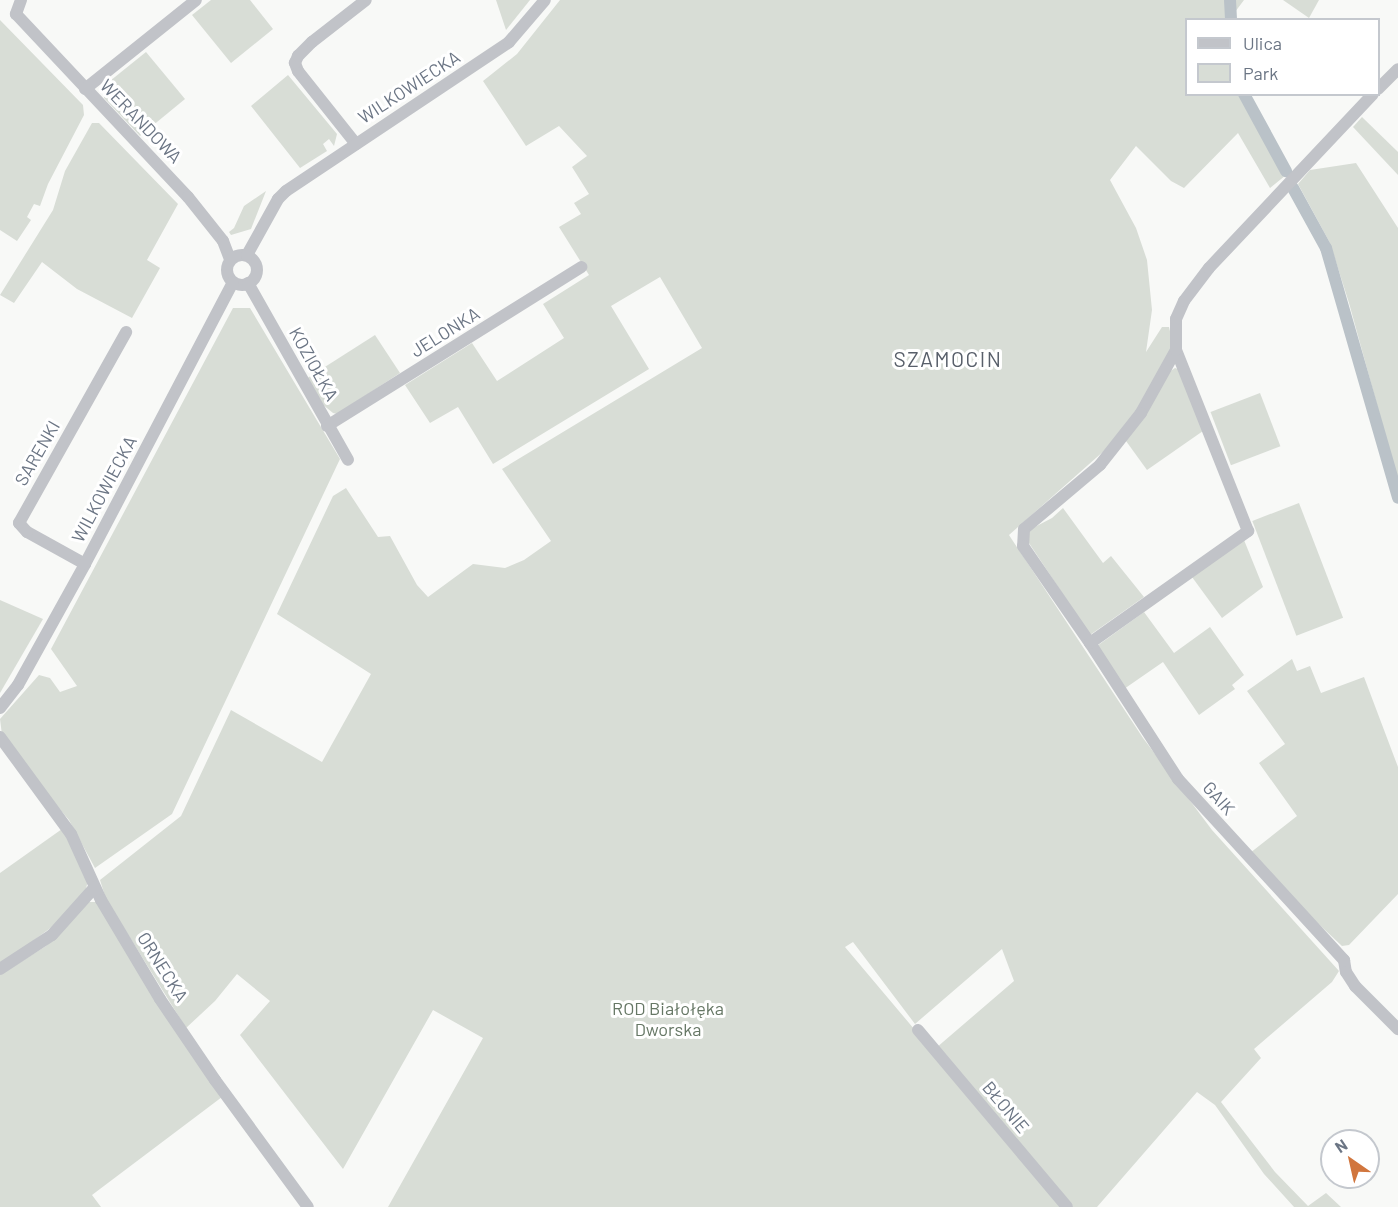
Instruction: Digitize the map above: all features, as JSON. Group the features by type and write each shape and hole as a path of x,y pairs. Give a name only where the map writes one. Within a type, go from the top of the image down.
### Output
{"street":[{"name":"WERANDOWA","path":"21,0 16,15 29,25 85,89 188,196 223,241 230,259"},
{"path":"85,89 196,0"},
{"path":"356,144 297,71 296,63 298,56 312,42 366,0"},
{"name":"WILKOWIECKA","path":"247,255 278,199 509,42 545,0"},
{"path":"1380,87 1398,69"},
{"path":"1090,643 1248,531 1176,350 1176,319 1184,301 1209,268 1371,96"},
{"path":"239,255 247,255 254,260 257,268 255,277 248,284 233,282 226,269 230,259 239,255"},
{"name":"JELONKA","path":"327,426 581,267"},
{"name":"WILKOWIECKA","path":"0,708 18,685 85,564 233,282"},
{"name":"KOZIOŁKA","path":"248,284 348,460"},
{"name":"SARENKI","path":"85,564 27,532 19,523 126,332"},
{"name":"GAIK","path":"1176,350 1141,413 1100,465 1024,529 1023,546 1090,643 1178,779 1344,960 1346,972 1355,986 1398,1029"},
{"name":"ORNECKA","path":"0,737 71,834 95,887 166,1008 215,1080 308,1207"},
{"path":"0,969 52,935 95,887"},
{"name":"BŁONIE","path":"918,1030 1067,1207"}],"green space":[{"path":"211,0 250,0 273,29 231,63 192,15"},
{"path":"496,0 530,0 506,30"},
{"name":"ROD Białołęka Dworska","path":"560,0 1244,0 1235,12 1235,18 1185,18 1185,96 1249,96 1291,171 1270,188 1238,133 1184,188 1171,181 1136,146 1110,180 1136,228 1147,260 1152,310 1146,352 1162,327 1169,327 1174,348 1144,402 1105,450 1009,535 1143,738 1212,830 1339,971 1332,982 1254,1049 1261,1058 1221,1102 1275,1172 1308,1206 1326,1193 1341,1207 1294,1207 1264,1174 1215,1105 1197,1092 1097,1207 1071,1207 936,1048 1014,981 1002,949 915,1024 853,942 845,947 1064,1207 388,1207 483,1038 433,1010 343,1169 240,1035 270,1001 237,974 215,1001 186,1028 106,899 100,880 181,816 231,710 322,762 371,674 277,614 333,496 346,488 378,537 390,536 417,585 428,597 473,564 505,568 524,560 551,541 502,469 702,348 660,277 611,306 649,369 493,464 458,407 430,423 405,385 472,343 497,381 564,338 543,304 589,275 559,227 581,214 574,203 589,194 572,167 587,156 559,126 526,146 483,81 517,54"},
{"path":"1283,0 1319,0 1309,18"},
{"path":"0,20 83,105 84,115 48,184 40,206 34,204 27,217 31,220 17,241 0,230"},
{"path":"146,52 185,99 140,136 104,98 105,85"},
{"path":"288,75 337,134 334,146 329,139 323,144 327,151 300,168 251,106"},
{"path":"1362,117 1398,152 1398,175 1353,127"},
{"path":"92,123 99,123 178,204 147,260 160,268 132,318 77,289 42,262 14,303 0,295 53,210 65,171"},
{"path":"1356,163 1398,228 1398,481 1330,243 1298,184 1310,170"},
{"path":"266,191 251,229 231,235 229,232 234,228 244,206"},
{"path":"233,308 250,308 340,459 172,814 95,868 69,820 29,773 2,735 0,719 39,675 50,678 60,692 77,686 51,649"},
{"path":"375,335 400,373 337,414 333,413 322,404 306,379"},
{"path":"1175,368 1178,369 1203,431 1147,470 1126,441 1169,372"},
{"path":"1260,393 1280,446 1231,465 1211,412"},
{"path":"1299,503 1343,618 1296,636 1252,521"},
{"path":"1063,508 1103,563 1111,556 1144,597 1090,635 1027,540 1029,530 1052,518"},
{"path":"1244,540 1263,587 1222,618 1192,577"},
{"path":"0,600 43,619 0,693"},
{"path":"1144,612 1174,653 1210,627 1244,675 1232,685 1235,689 1199,715 1163,662 1124,689 1097,646"},
{"path":"1292,659 1297,671 1310,666 1321,693 1364,677 1398,767 1398,894 1349,945 1342,946 1250,853 1297,816 1259,763 1285,744 1247,691"},
{"path":"62,829 88,879 85,895 60,921 0,965 0,873"},
{"path":"89,902 97,902 222,1097 92,1195 101,1207 0,1207 0,975 46,946"}],"waterway":[{"path":"1230,0 1231,18"},
{"path":"1245,96 1286,171"},
{"path":"1293,188 1326,248 1398,498"}],"district":[{"name":"SZAMOCIN","path":"948,359"}]}
